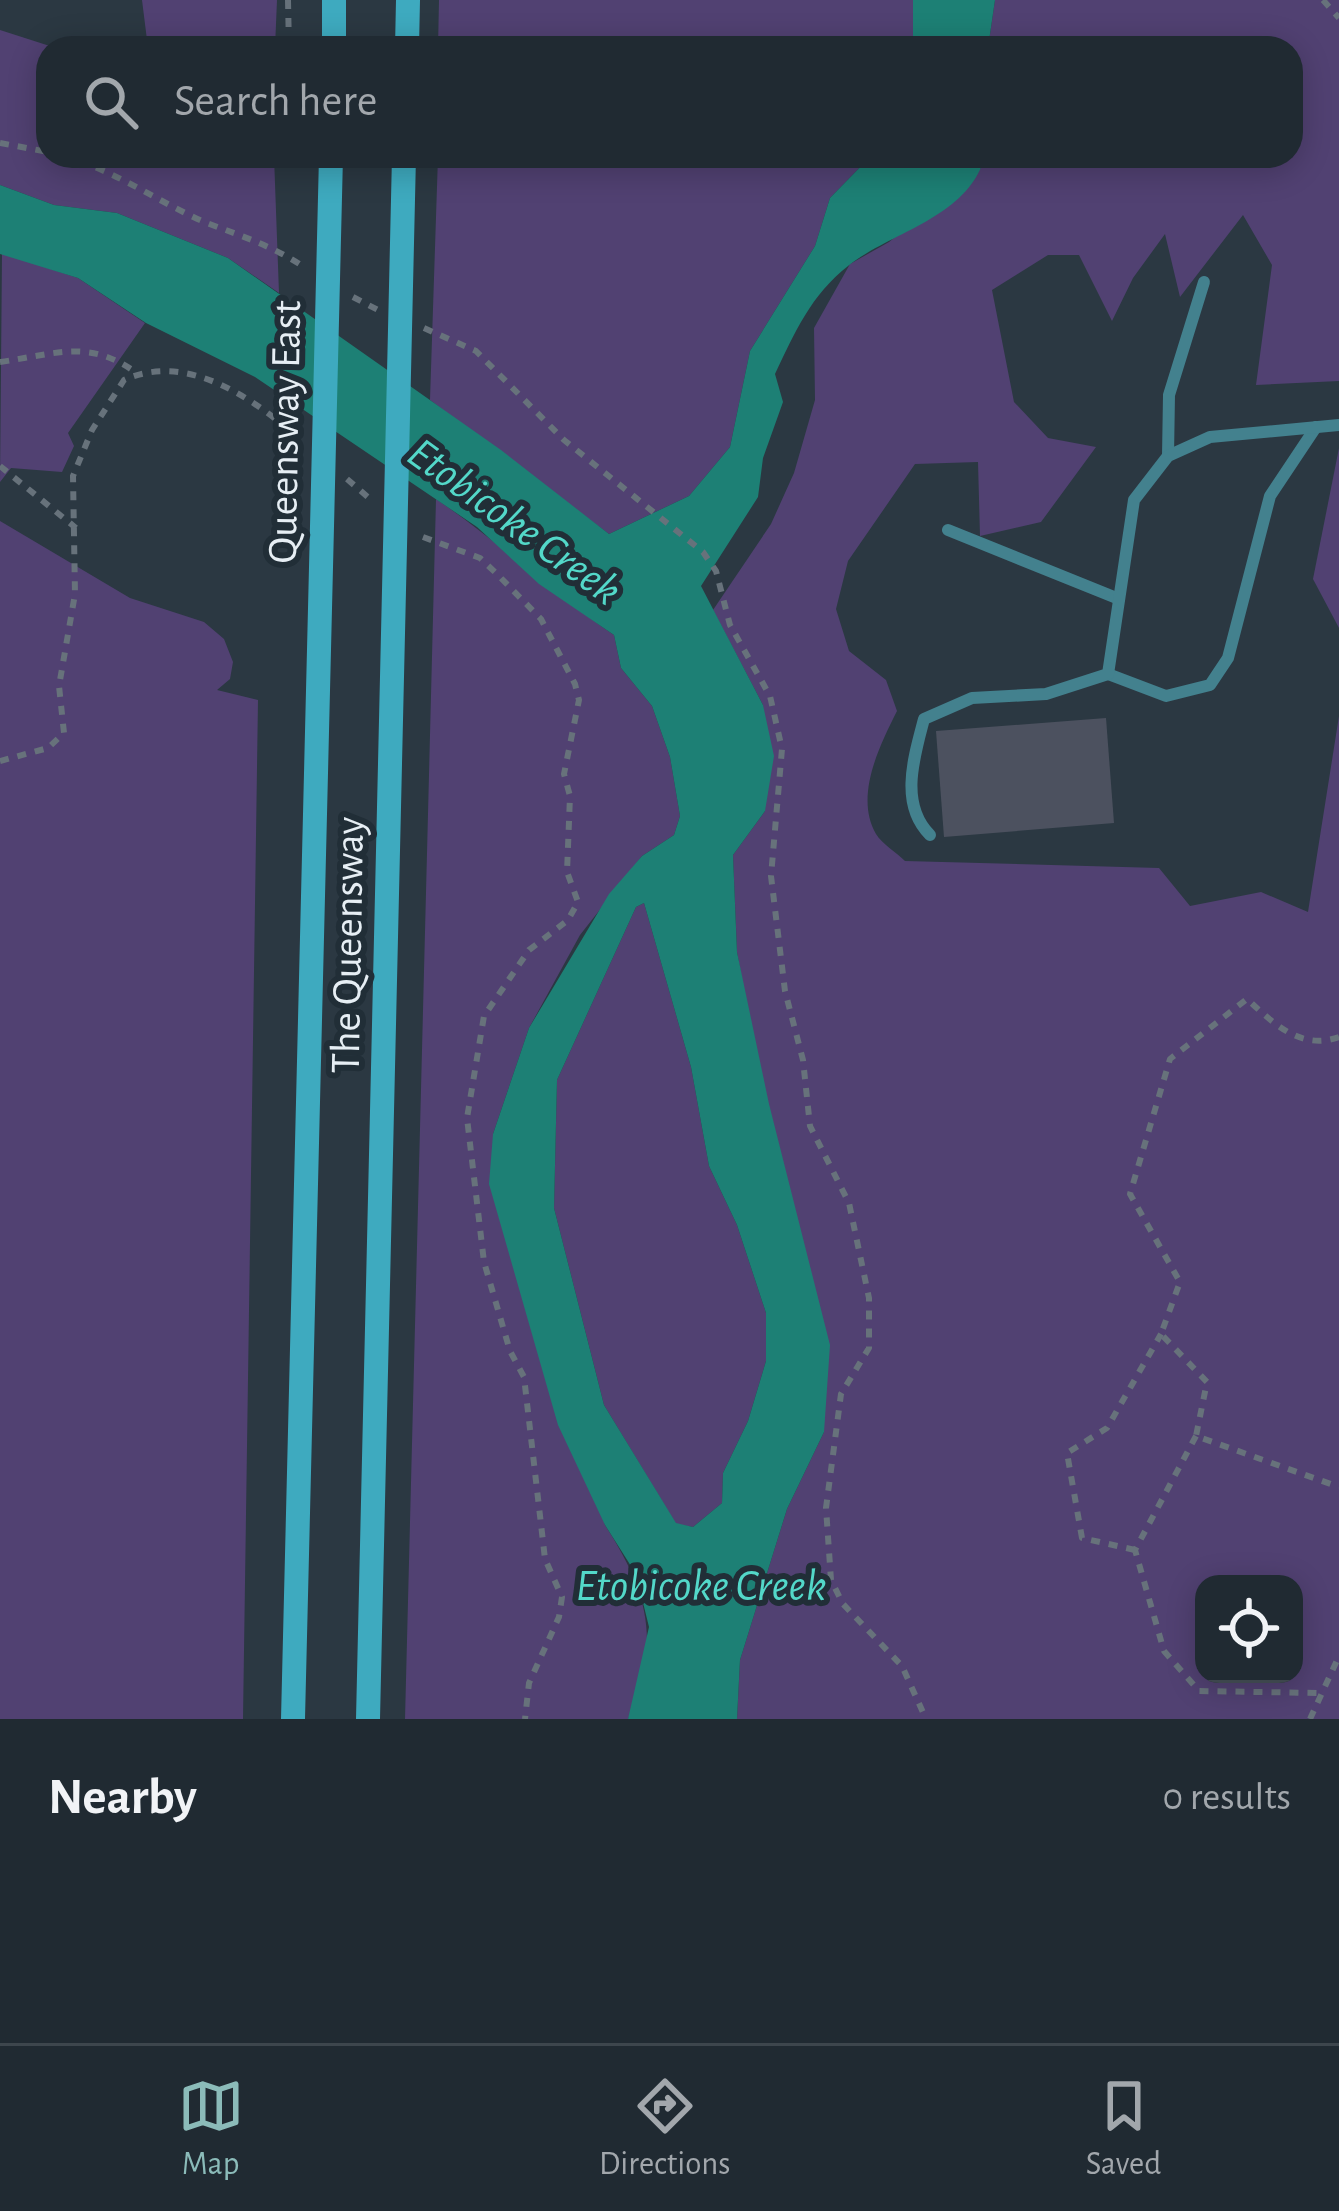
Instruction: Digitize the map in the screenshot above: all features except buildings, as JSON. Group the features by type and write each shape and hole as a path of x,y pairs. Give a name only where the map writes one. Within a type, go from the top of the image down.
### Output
{"main road":[{"path":"334,0 334,36"},
{"path":"407,36 408,0"},
{"name":"Queensway East","path":"318,711 331,168"},
{"name":"The Queensway","path":"368,1719 404,168"},
{"name":"The Queensway","path":"293,1719 318,711"}],"lane":[{"path":"1168,456 1169,395 1204,282"},
{"path":"1108,674 1134,500 1168,456 1210,437 1339,425"},
{"path":"930,835 918,823 910,771 924,719 973,698 1046,694 1108,674 1166,696 1210,686 1228,658 1270,496 1316,427"},
{"path":"947,530 1119,599"}],"path":[{"path":"288,0 289,36"},
{"path":"1323,0 1339,19"},
{"path":"0,143 36,150"},
{"path":"104,168 206,222 258,237 313,272"},
{"path":"349,295 386,314"},
{"path":"405,321 476,351 564,440 703,552 716,571 730,625 770,696 782,748 771,876 782,969 803,1060 810,1126 849,1203 873,1331 841,1394 826,1508 831,1580 842,1604 902,1666 926,1719"},
{"path":"0,362 80,350 109,352 138,374"},
{"path":"0,466 76,528"},
{"path":"1135,1550 1082,1538 1067,1453 1107,1428 1161,1334 1180,1282 1130,1195 1170,1059 1247,1000 1284,1034 1326,1042 1339,1037"},
{"path":"1161,1334 1208,1382 1196,1436 1135,1550 1164,1651 1199,1691 1320,1693"},
{"path":"1196,1436 1339,1487"},
{"path":"1310,1719 1339,1657"}],"shaded area":[{"path":"142,0 277,0 276,36 146,36"},
{"path":"439,0 913,0 913,36 438,36"},
{"path":"995,0 1339,0 1339,381 1256,385 1272,265 1243,215 1180,297 1165,234 1133,278 1112,321 1079,255 1048,255 992,290 1014,402 1048,438 1096,447 1041,522 980,536 978,462 915,464 848,561 836,609 849,651 886,680 897,711 872,771 868,804 876,834 905,861 1159,868 1190,906 1261,892 1308,912 1339,716 1339,1719 737,1719 740,1660 787,1509 824,1432 737,952 733,855 765,811 763,705 713,610 771,524 794,473 815,400 814,328 850,264 889,242 981,168 1303,168 1303,36 990,36"},
{"path":"0,30 36,42 36,168 274,168 279,293 228,258 117,213 54,205 0,185"},
{"path":"438,168 859,168 830,198 815,246 750,351 730,447 689,496 609,534 430,400"},
{"path":"2,253 78,278 145,323 68,433 74,446 62,472 11,468 0,482"},
{"path":"1339,448 1339,628 1313,579"},
{"path":"436,499 614,635 621,668 652,706 670,757 680,816 674,835 642,856 580,935 529,1028 493,1134 605,1525 640,1596 647,1641 645,1666 628,1719 405,1719"},
{"path":"0,521 130,598 204,622 224,639 233,662 230,679 217,690 258,700 243,1719 0,1719"},
{"path":"644,903 691,1067 709,1166 737,1225 766,1313 766,1361 748,1421 723,1473 722,1503 693,1527 676,1524 604,1405 554,1208 557,1080 636,907"}],"water":[{"path":"913,0 995,0 990,36 913,36"},
{"name":"Etobicoke Creek","path":"859,168 980,168 946,209 848,266 805,315 775,374 783,402 763,458 758,497 701,586 763,705 774,756 765,811 733,855 737,952 769,1104 830,1345 824,1432 787,1509 740,1660 737,1719 628,1719 649,1627 636,1574 605,1525 558,1425 489,1184 493,1134 529,1028 609,894 642,856 674,835 680,816 670,757 652,706 621,668 614,635 539,584 477,527 255,377 146,323 78,278 0,254 0,185 54,205 117,213 228,258 501,450 609,534 689,496 730,447 750,351 815,246 830,198","holes":["644,903 691,1067 709,1166 737,1225 766,1313 766,1361 748,1421 723,1473 722,1503 693,1527 676,1523 604,1405 554,1208 557,1080 636,907"]}]}
